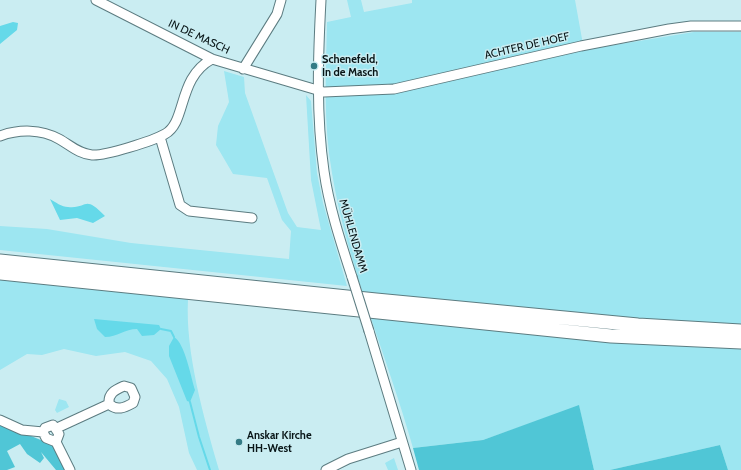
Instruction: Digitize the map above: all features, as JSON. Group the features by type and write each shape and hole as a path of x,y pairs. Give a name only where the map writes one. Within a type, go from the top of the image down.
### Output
{"highway":[{"path":"0,261 376,300 638,325 741,331"},
{"path":"0,273 611,336 741,342"}],"street":[{"name":"IN DE MASCH","path":"96,0 212,59 319,92"},
{"path":"243,69 277,14 281,0"},
{"name":"MÜHLENDAMM","path":"321,0 319,92 324,172 334,217 411,470"},
{"name":"ACHTER DE HOEF","path":"319,92 342,93 394,89 580,46 670,29 691,26 741,26"},
{"path":"0,136 23,131 41,133 56,137 78,151 92,155 108,152 160,136 173,127 187,86 195,73 203,64 212,59"},
{"path":"160,136 180,205 189,211 252,218"},
{"path":"43,432 45,428 50,425 57,428 109,404"},
{"path":"0,420 22,430 43,432"},
{"path":"56,442 59,434 57,428"},
{"path":"43,432 46,438 56,442 70,470"},
{"path":"326,470 365,453 402,442"}],"shaded area":[{"path":"347,0 361,0 364,12 412,3 412,0 575,0 584,50 694,32 741,32 741,470 728,470 720,445 610,470 594,470 579,406 483,440 413,448 347,242 329,154 326,116 327,22 351,17"},
{"path":"13,22 18,23 17,30 0,44 0,26"},
{"path":"224,71 244,77 245,93 288,213 297,227 321,230 311,180 306,95 311,101 317,173 323,203 347,286 0,250 0,226 47,229 131,243 289,259 291,231 282,220 267,178 233,174 216,145 218,126 229,102"},
{"path":"50,199 66,207 89,204 98,209 105,216 93,223 77,218 60,220"},
{"path":"0,280 188,299 189,341 207,429 219,470 197,470 189,453 179,407 167,379 151,361 125,352 96,356 64,349 42,355 27,354 0,370"},
{"path":"94,319 159,325 161,329 154,335 142,336 137,329 105,337 97,329"},
{"path":"174,337 178,341 184,353 195,390 190,402 187,401 169,356 169,346"},
{"path":"59,399 66,401 69,407 57,413 55,410"},
{"path":"579,405 594,470 419,470 413,448 483,440"},
{"path":"0,423 55,446 67,470 56,470 41,452 44,458 40,463 27,454 20,444 7,451 15,467 7,470 0,470"},
{"path":"720,445 728,470 610,470"},
{"path":"394,458 398,470 388,470 385,463"}],"waterway":[{"path":"161,329 171,331 174,337"},
{"path":"190,402 199,437 210,470"}],"place":[{"name":"Schenefeld, In de Masch","path":"314,66"},
{"name":"Anskar Kirche HH-West","path":"239,442"}]}
